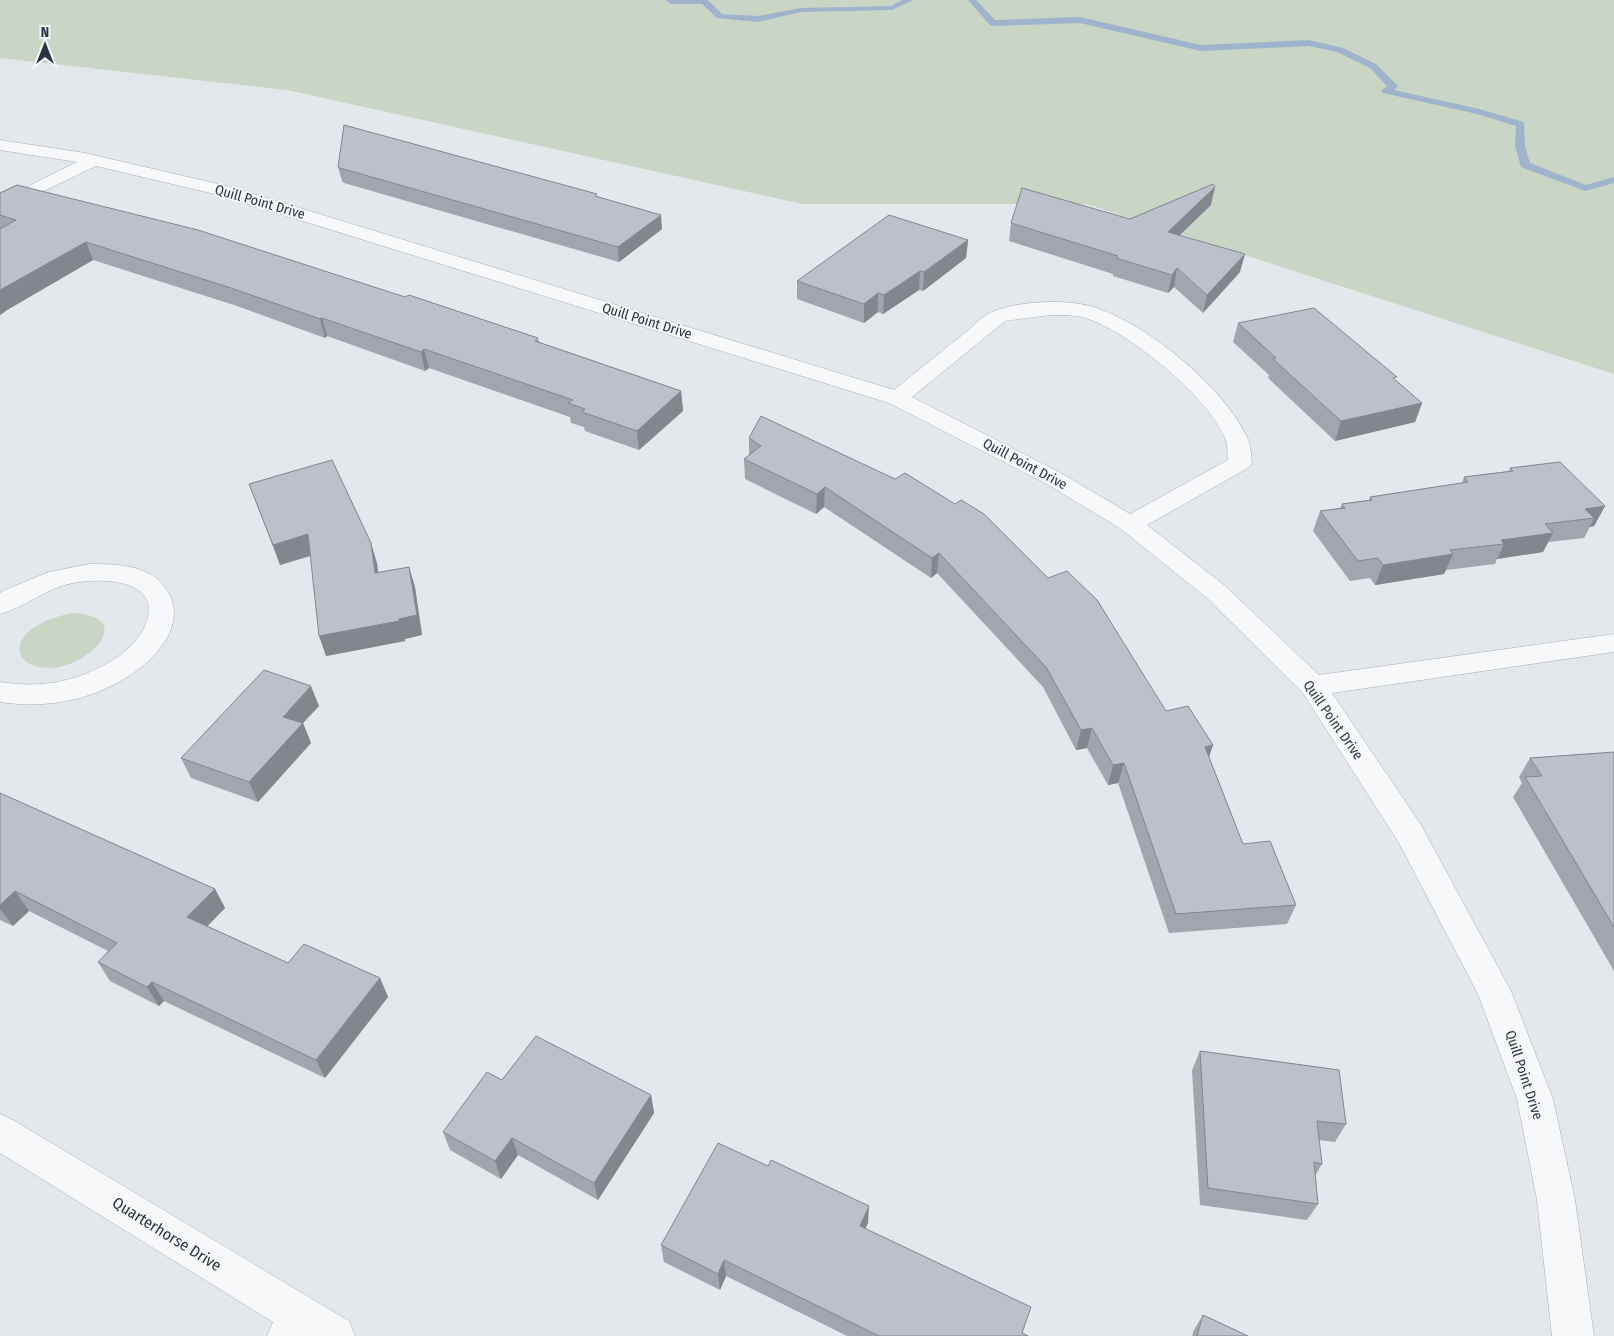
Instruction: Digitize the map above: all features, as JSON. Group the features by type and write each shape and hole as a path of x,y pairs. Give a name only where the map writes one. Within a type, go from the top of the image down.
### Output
{"street":[{"name":"Quill Point Drive","path":"0,145 149,172 225,191 897,398 1053,478 1130,524 1216,592 1312,686 1410,834 1494,991 1535,1099 1556,1200 1573,1336"},
{"path":"0,207 92,161"},
{"path":"897,398 998,317 1018,311 1084,311 1118,324 1154,347 1218,409 1236,438 1240,463 1130,524"},
{"path":"0,605 20,592 48,580 77,572 105,571 129,575 149,584 159,598 162,615 155,634 139,654 115,672 86,685 54,694 23,696 0,692"},
{"path":"1312,686 1614,643"},
{"name":"Quarterhorse Drive","path":"0,1132 294,1326 334,1336"}],"green space":[{"path":"0,0 1614,0 1614,374 1086,204 803,204 287,90 0,58"},
{"path":"72,613 92,616 102,623 104,632 100,642 91,651 78,660 64,666 39,667 25,660 19,649 25,635 42,623"}],"building":[{"path":"344,125 597,194 595,196 661,215 618,247 340,168 338,167"},
{"path":"1213,184 1215,187 1168,232 1245,254 1207,295 1177,268 1172,275 1011,223 1022,188 1130,219"},
{"path":"17,185 198,230 405,297 409,295 538,338 535,341 681,391 637,431 582,412 585,409 568,403 573,400 424,349 421,352 231,288 86,242 0,290 0,229 16,220 0,215 0,193"},
{"path":"889,215 968,240 924,272 920,271 884,295 878,293 864,304 797,281"},
{"path":"1314,308 1397,377 1393,378 1422,403 1341,421 1273,359 1276,358 1238,323"},
{"path":"761,416 895,479 905,473 955,504 961,500 984,514 1048,578 1067,571 1097,600 1166,711 1188,706 1213,745 1205,747 1243,844 1270,841 1296,905 1176,914 1124,763 1113,765 1092,728 1081,730 1046,667 939,553 932,558 825,487 817,494 744,459 761,446 749,438"},
{"path":"332,460 371,543 375,573 409,567 417,615 399,619 399,621 319,636 308,534 273,545 249,484"},
{"path":"1560,462 1605,506 1585,509 1594,518 1545,524 1553,533 1501,540 1504,544 1450,550 1453,554 1383,565 1378,558 1358,561 1320,511 1345,508 1342,504 1372,500 1370,497 1468,482 1464,477 1513,471 1510,468"},
{"path":"264,670 311,686 283,717 303,723 249,782 181,758"},
{"path":"1614,752 1614,927 1525,777 1542,776 1530,758"},
{"path":"0,793 215,889 187,917 288,963 304,944 380,978 316,1060 152,982 147,987 98,962 117,943 15,891 0,905"},
{"path":"536,1036 651,1095 594,1183 512,1138 495,1161 443,1132 487,1072 502,1080"},
{"path":"1200,1051 1339,1070 1346,1124 1317,1121 1322,1164 1314,1162 1318,1204 1208,1188"},
{"path":"718,1143 768,1166 771,1160 869,1206 860,1226 1031,1307 1022,1333 1028,1336 879,1336 724,1260 718,1274 661,1245"},
{"path":"1203,1315 1248,1336 1197,1336"}],"waterway":[{"path":"669,0 671,2 704,1 720,16 758,19 801,10 892,8 909,0"},
{"path":"972,0 993,23 1080,20 1201,48 1309,43 1340,50 1373,66 1393,86 1386,91 1479,112 1521,124 1520,146 1525,165 1585,188 1614,180"}]}
